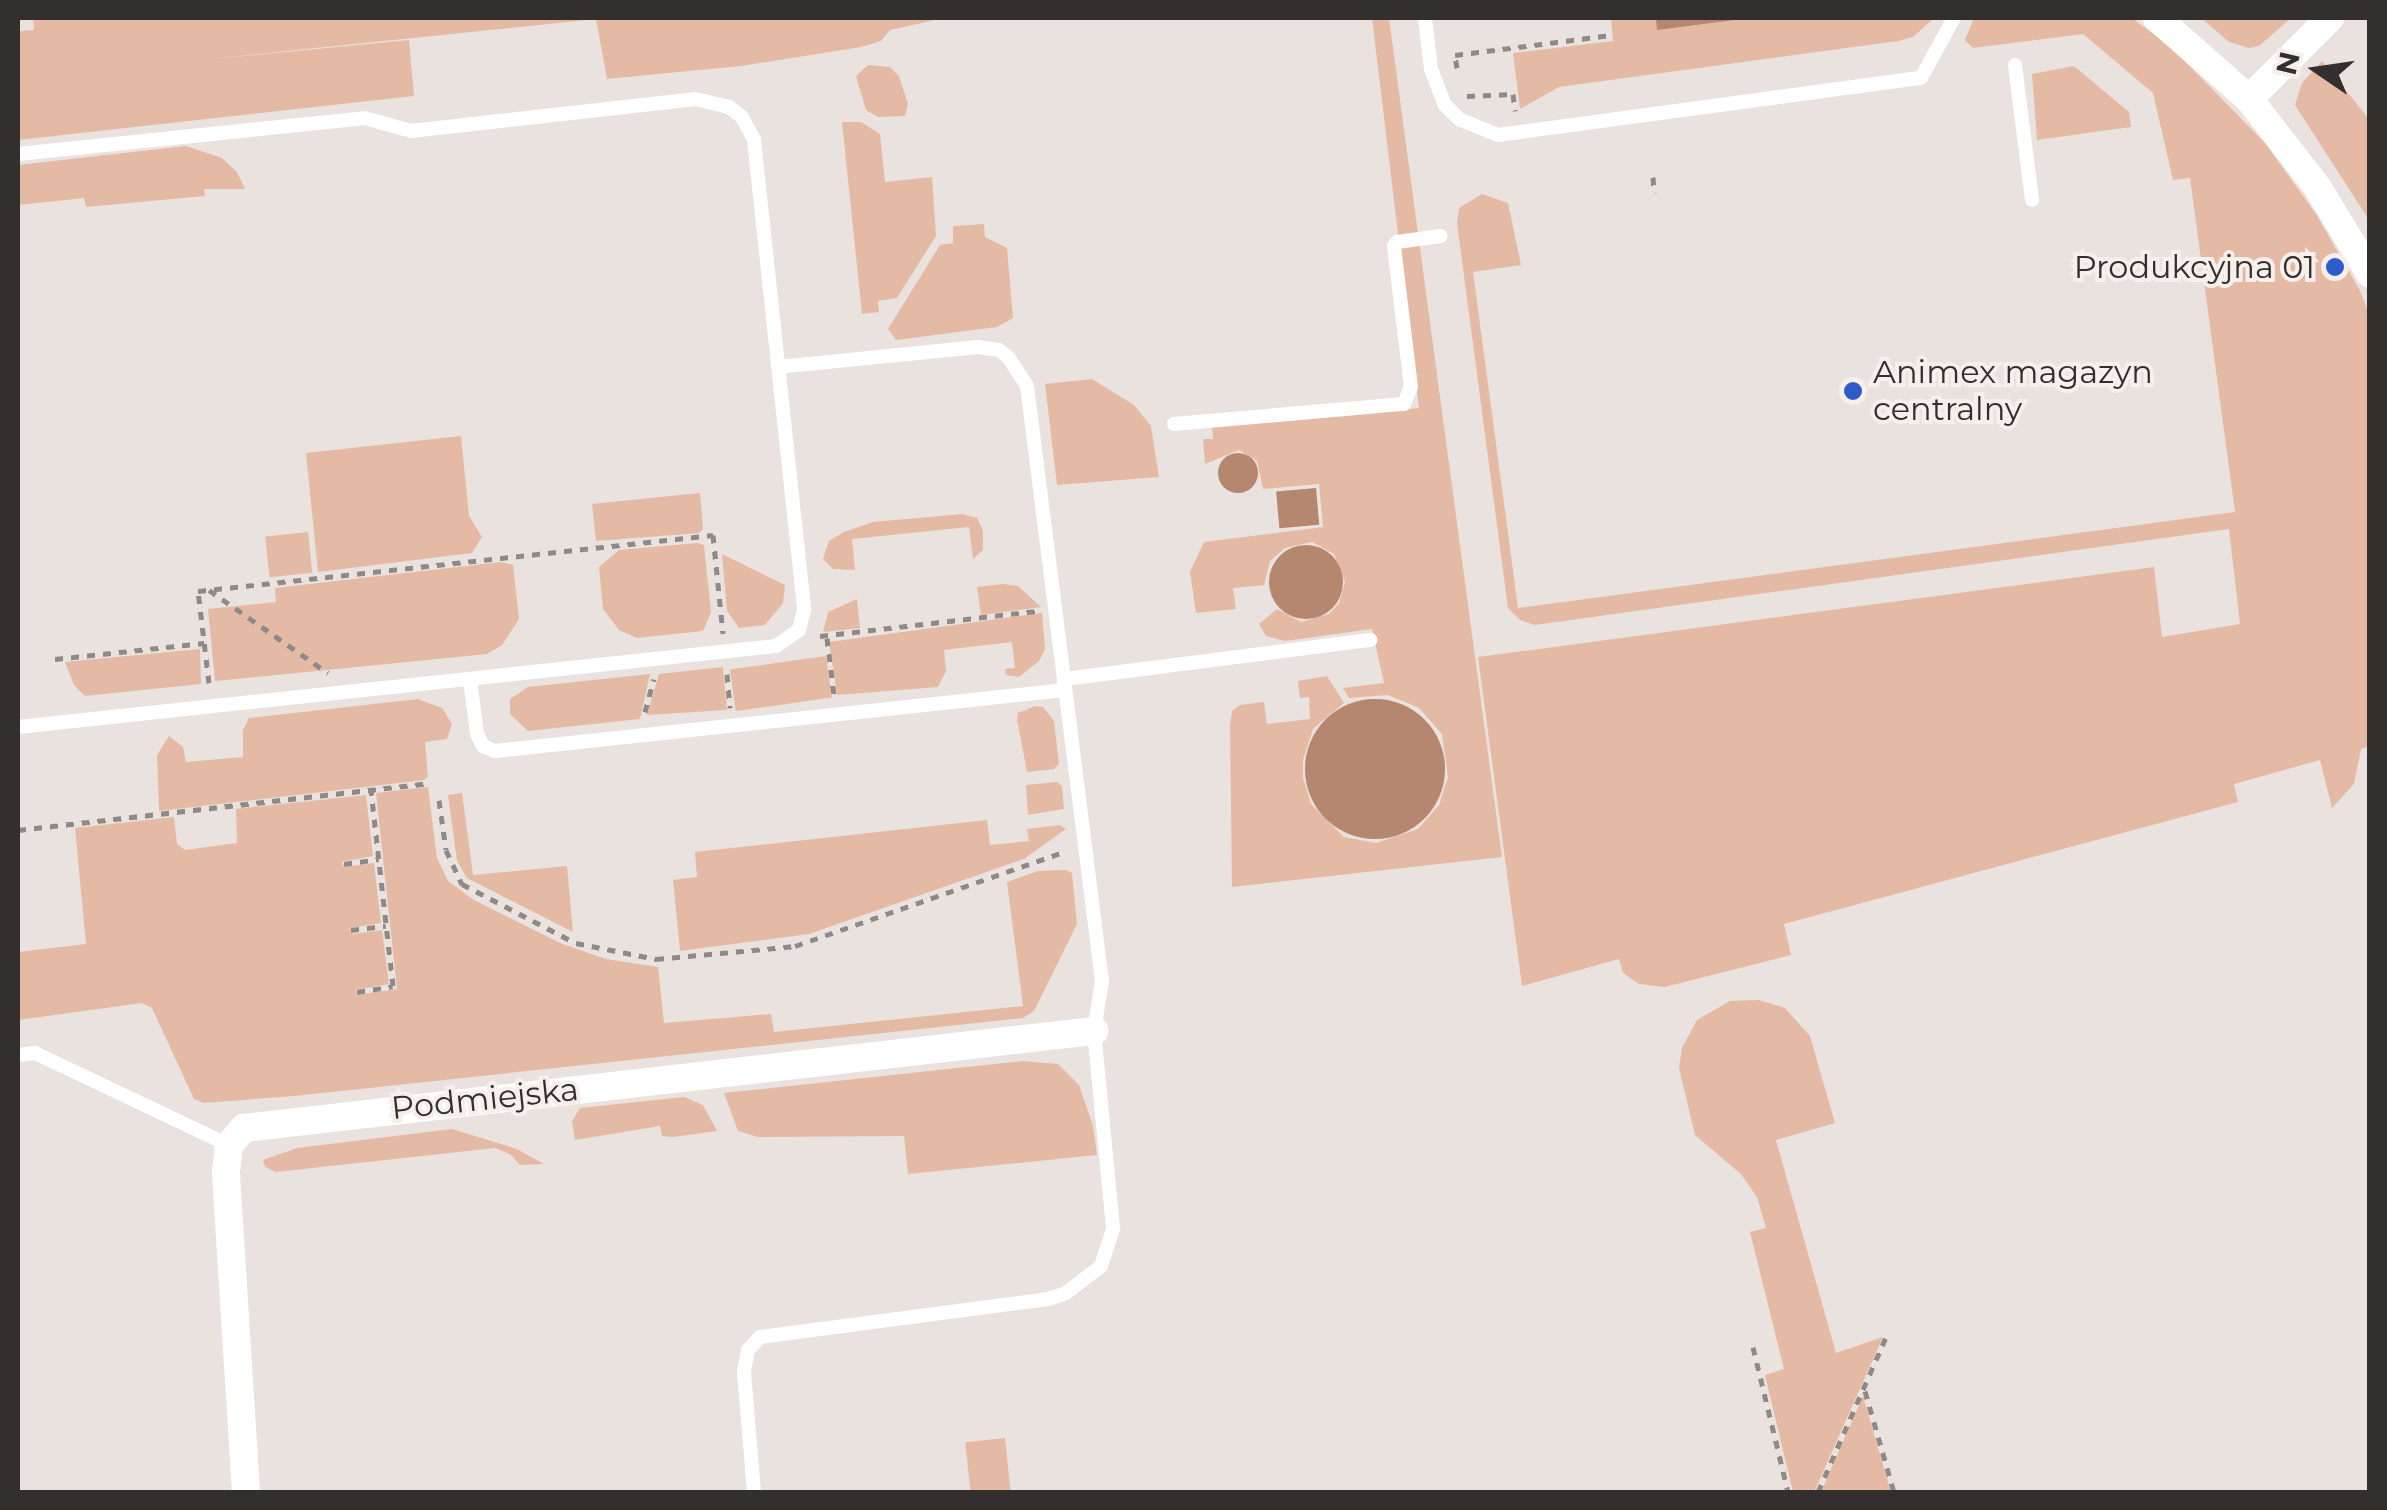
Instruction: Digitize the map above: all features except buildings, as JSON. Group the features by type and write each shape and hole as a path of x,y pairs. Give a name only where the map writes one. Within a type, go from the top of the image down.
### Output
{"street":[{"path":"2157,18 2249,98 2318,188 2370,274"},
{"path":"2249,98 2330,18"},
{"name":"Podmiejska","path":"229,1145 244,1128 266,1124 1094,1031"},
{"path":"229,1145 226,1172 246,1492"}],"lane":[{"path":"1425,18 1431,69 1446,105 1478,130 1516,134 1921,78 1954,18"},
{"path":"2015,66 2032,200"},
{"path":"18,154 365,118 411,131 714,100 742,117 754,140 803,589 800,630 776,646 18,727"},
{"path":"1174,424 1404,404 1410,387 1394,246 1397,242 1441,236"},
{"path":"754,1492 744,1372 748,1350 760,1337 1048,1299 1066,1292 1101,1266 1113,1228 1094,1031 1102,981 1027,386 1010,358 998,350 978,347 779,367"},
{"path":"470,680 477,734 482,746 495,751 837,714 1370,640"},
{"path":"18,1054 34,1053 229,1145"}],"path":[{"path":"1458,75 1456,55 1611,36"},
{"path":"1459,86 1470,98 1513,94 1516,134"},
{"path":"1653,177 1654,193"},
{"path":"210,688 198,591 713,535 732,726"},
{"path":"209,590 330,675"},
{"path":"800,630 827,638 1055,608"},
{"path":"827,638 837,714"},
{"path":"54,659 204,644"},
{"path":"646,734 644,718 656,658"},
{"path":"18,830 430,783"},
{"path":"358,992 393,986 371,790"},
{"path":"439,800 446,850 462,884 576,943 656,958 795,946 1085,848"},
{"path":"344,864 379,859"},
{"path":"351,930 386,926"},
{"path":"1818,1492 1887,1335"},
{"path":"1753,1347 1788,1492"},
{"path":"1864,1388 1894,1492"}],"shaded area":[{"path":"33,18 944,18 890,30 881,41 861,47 741,66 607,79 596,19 201,60 409,40 414,96 18,140 18,31 34,30"},
{"path":"1372,18 1389,18 1502,857 1232,887 1230,726 1232,711 1240,705 1264,702 1267,724 1310,719 1309,697 1300,698 1298,681 1327,676 1344,703 1313,729 1303,760 1303,778 1311,804 1344,837 1376,843 1418,829 1439,805 1448,777 1442,734 1419,708 1388,695 1349,698 1343,688 1384,683 1372,629 1285,641 1266,636 1259,624 1277,609 1301,622 1329,614 1339,603 1345,582 1334,554 1312,542 1285,548 1270,561 1264,585 1233,588 1236,609 1196,613 1190,572 1204,542 1323,527 1319,484 1263,489 1257,461 1239,450 1205,464 1203,439 1213,439 1212,427 1419,408"},
{"path":"1611,18 1934,18 1913,37 1898,41 1559,87 1520,109 1513,53 1613,41"},
{"path":"1656,18 1750,18 1657,30"},
{"path":"1974,18 2132,18 2171,47 2265,143 2316,214 2359,289 2369,313 2370,746 2361,749 2354,784 2332,808 2320,760 2234,784 2238,802 1784,924 1791,955 1665,987 1639,984 1623,973 1619,959 1522,986 1478,657 2154,567 2162,637 2240,624 2229,529 1535,625 1520,620 1508,608 1457,223 1459,208 1482,194 1508,203 1521,265 1473,272 1518,608 2235,512 2190,178 2173,180 2153,93 2083,34 1973,48 1965,40"},
{"path":"2201,18 2291,18 2259,46 2249,48 2229,42"},
{"path":"2322,61 2369,119 2369,220 2295,105 2302,83"},
{"path":"868,65 890,67 899,76 908,104 905,116 878,117 866,110 856,76"},
{"path":"2074,66 2129,112 2131,127 2037,140 2032,74"},
{"path":"842,122 861,122 880,134 885,182 932,177 936,236 897,298 878,301 879,312 862,314"},
{"path":"186,146 222,158 237,172 245,189 204,189 205,196 86,207 84,198 18,205 18,165"},
{"path":"984,224 985,237 1007,248 1013,318 997,327 896,340 888,329 940,245 953,243 953,226"},
{"path":"1092,379 1134,405 1151,426 1159,477 1057,485 1045,384"},
{"path":"461,436 469,516 482,537 472,553 318,572 306,453"},
{"path":"1238,453 1252,459 1258,473 1252,487 1238,493 1224,487 1218,473 1224,459"},
{"path":"1316,488 1319,525 1279,528 1276,491"},
{"path":"700,493 703,529 699,533 596,541 592,504"},
{"path":"962,514 977,518 983,531 983,550 973,559 969,527 852,539 855,570 833,569 823,559 829,541 873,522"},
{"path":"308,532 312,573 270,577 265,536"},
{"path":"704,545 711,612 703,631 637,638 619,630 603,609 599,567 619,550"},
{"path":"1306,545 1332,556 1343,582 1332,608 1306,619 1280,608 1269,582 1280,556"},
{"path":"722,554 785,585 783,603 765,625 739,628 727,611"},
{"path":"501,562 513,565 519,619 502,645 487,654 215,681 208,609 276,602 275,588"},
{"path":"1018,586 1041,607 981,615 977,587"},
{"path":"857,599 860,628 823,632 828,612"},
{"path":"1042,613 1045,649 1039,661 1019,677 1006,675 1005,669 1015,668 1012,642 944,650 946,671 938,687 837,695 829,642"},
{"path":"200,649 201,684 85,696 74,685 65,662"},
{"path":"826,656 832,698 736,711 730,669"},
{"path":"723,667 727,710 647,715 659,674"},
{"path":"650,674 640,719 528,731 510,714 510,699 528,687"},
{"path":"418,699 442,708 452,724 447,739 425,742 428,777 424,780 159,811 157,755 169,736 183,747 186,762 243,757 243,730 249,718"},
{"path":"1375,699 1402,704 1425,719 1440,742 1445,769 1440,796 1425,819 1402,834 1375,839 1348,834 1325,819 1310,796 1305,769 1310,742 1325,719 1348,704"},
{"path":"1043,707 1054,721 1059,764 1054,769 1027,772 1017,719 1018,713"},
{"path":"1057,782 1062,786 1064,809 1028,815 1026,785"},
{"path":"428,787 437,858 448,881 474,900 560,943 606,959 658,967 664,1023 771,1014 774,1032 1023,1006 1007,882 1038,871 1072,873 1077,924 1034,1011 1023,1018 294,1096 204,1103 194,1099 152,1008 142,1003 18,1020 18,952 86,944 75,828 174,817 177,844 185,850 237,843 236,809 366,795 373,856 342,862 344,867 374,863 381,923 350,928 352,934 382,930 389,984 356,990 357,995 397,989 376,793"},
{"path":"462,793 473,875 567,866 573,932 467,878 457,861 448,795"},
{"path":"987,820 990,845 1029,841 1027,829 1060,825 1066,829 1024,859 809,934 680,951 673,880 697,877 695,852"},
{"path":"1759,1000 1785,1008 1810,1036 1835,1123 1776,1140 1836,1353 1883,1337 1814,1492 1793,1492 1765,1375 1784,1369 1750,1232 1766,1228 1757,1197 1741,1174 1695,1135 1679,1068 1682,1048 1697,1020 1730,1001"},
{"path":"1023,1061 1058,1064 1079,1085 1093,1126 1097,1155 908,1174 904,1136 758,1137 738,1131 724,1093"},
{"path":"684,1097 703,1105 717,1131 673,1137 662,1136 660,1126 575,1140 572,1121 580,1108"},
{"path":"452,1129 517,1149 544,1164 520,1165 510,1154 495,1148 276,1172 265,1167 263,1160 297,1148"},
{"path":"1863,1396 1891,1492 1821,1492"},
{"path":"1005,1438 1011,1492 970,1492 965,1442"}],"place":[{"name":"Produkcyjna 01","path":"2335,267"},
{"name":"Animex magazyn centralny","path":"1853,391"}]}
